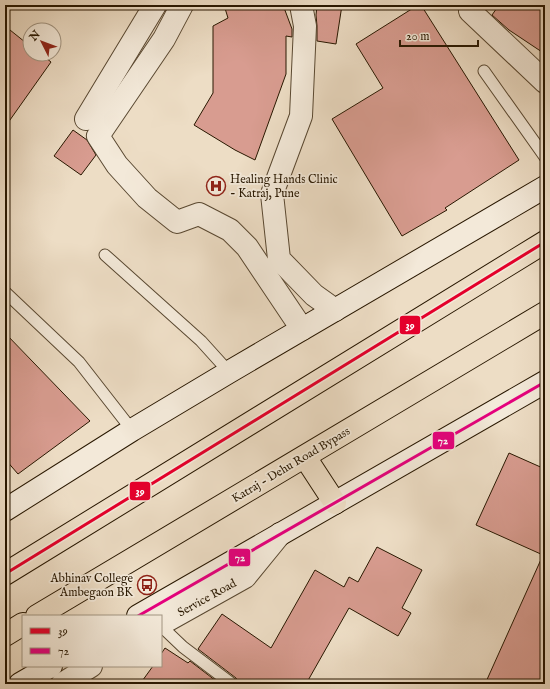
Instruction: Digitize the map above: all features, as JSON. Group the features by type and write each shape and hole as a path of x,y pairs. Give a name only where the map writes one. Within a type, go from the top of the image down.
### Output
{"highway":[{"path":"5,574 545,242"},
{"name":"Katraj - Dehu Road Bypass","path":"39,615 545,313"},
{"path":"305,457 335,503"},
{"path":"5,635 22,625"}],"street":[{"path":"86,119 155,5"},
{"path":"182,5 164,39 98,136 117,165 142,193 177,222 199,214 230,230 247,247 302,329"},
{"path":"301,5 304,26 301,116 272,194 279,259 314,295 334,310"},
{"path":"474,5 470,12 545,82"},
{"path":"5,510 132,430 545,187"},
{"path":"140,615 545,382"},
{"name":"Service Road","path":"162,624 245,577 280,534"},
{"path":"20,684 49,667"},
{"path":"62,684 89,667"}],"lane":[{"path":"484,71 545,157"},
{"path":"105,255 201,341 229,372"},
{"path":"5,292 79,362 132,430"},
{"path":"162,626 188,651 232,684"}],"building":[{"path":"224,5 283,5 292,29 292,37 286,36 286,74 255,160 235,150 194,125 213,93 213,26 228,18"},
{"path":"317,5 342,5 336,44 317,41"},
{"path":"418,5 421,5 519,160 445,208 447,210 402,236 332,119 383,88 356,44"},
{"path":"499,5 545,5 545,54 509,30 492,15"},
{"path":"5,26 22,40 22,62 51,62 5,127"},
{"path":"73,130 87,140 96,155 81,175 54,156"},
{"path":"5,333 90,421 18,474 5,459"},
{"path":"509,453 545,469 545,684 485,684 543,555 476,525"},
{"path":"377,547 422,570 402,608 411,613 398,636 349,608 306,684 239,684 236,678 198,649 222,614 271,648 315,570 344,587 349,577 358,582"},
{"path":"165,648 188,663 190,661 220,684 140,684 152,667 162,667 162,652"}],"transit line":[{"name":"39","path":"5,574 545,242"},
{"name":"72","path":"140,615 545,382"}],"place":[{"name":"Healing Hands Clinic - Katraj, Pune","path":"216,186"},
{"name":"Abhinav College Ambegaon BK","path":"147,585"}]}
